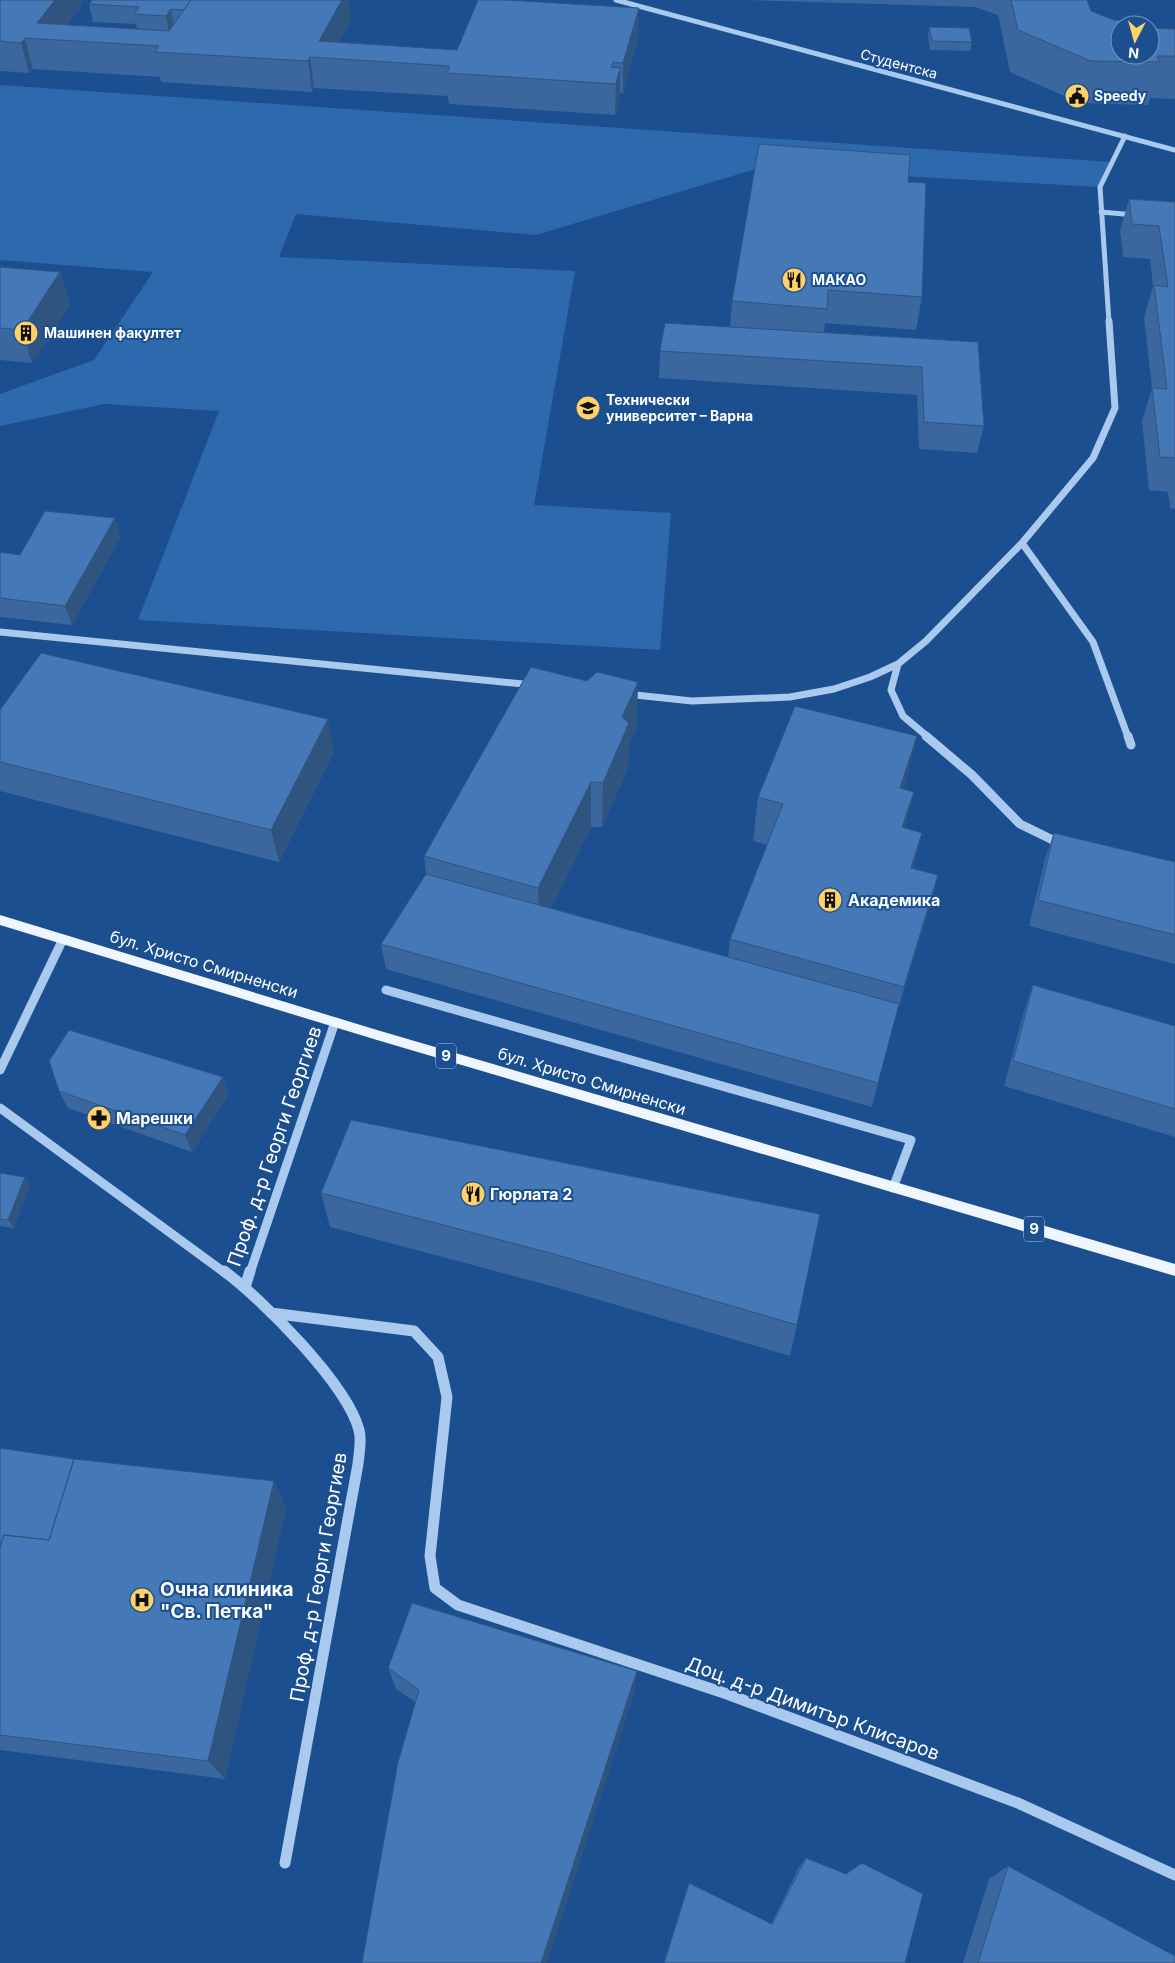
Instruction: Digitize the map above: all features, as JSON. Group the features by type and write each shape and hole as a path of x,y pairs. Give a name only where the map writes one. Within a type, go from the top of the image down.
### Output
{"main road":[{"name":"бул. Христо Смирненски","path":"0,920 892,1188 1175,1270"}],"street":[{"name":"Студентска","path":"616,0 1175,150"},
{"path":"639,6 647,0"},
{"path":"613,693 692,701 790,697 834,689 870,677 898,664 926,641 1022,543"},
{"path":"0,632 544,686"},
{"path":"898,664 891,690 903,716 972,775 1020,824 1054,842 1072,847"},
{"path":"0,1070 63,939"},
{"path":"386,990 910,1140 892,1188"},
{"name":"Проф. д-р Георги Георгиев","path":"285,1863 358,1464 360,1429 346,1399 271,1313 245,1287 294,1149 335,1022"},
{"path":"0,1108 245,1287"},
{"name":"Доц. д-р Димитър Клисаров","path":"271,1313 414,1331 438,1356 447,1397 430,1556 436,1588 458,1605 727,1694 1018,1803 1175,1875"}],"lane":[{"path":"1125,136 1100,187 1100,212 1115,408 1092,458 1022,543 1093,642 1131,745"},
{"path":"1100,212 1138,215"}],"shaded area":[{"path":"0,85 1111,162 1100,187 759,168 536,235 296,214 279,257 575,271 534,505 671,513 660,650 138,620 219,411 104,404 0,426 0,394 94,360 153,272 0,260"}],"building":[{"path":"0,0 55,0 37,23 169,31 191,0 342,0 319,41 457,50 478,0 639,8 623,63 613,62 611,67 620,68 616,84 447,73 450,66 310,57 308,61 155,52 159,46 25,38 21,43 0,41"},
{"path":"92,0 191,0 184,10 171,9 166,16 134,14 139,7 89,4"},
{"path":"1011,0 1087,0 1091,11 1110,18 1110,61 1091,61 1018,30"},
{"path":"929,27 969,28 972,42 932,41"},
{"path":"1160,28 1175,29 1175,56 1160,56"},
{"path":"759,144 910,155 908,182 926,183 922,297 828,290 827,309 732,301"},
{"path":"1129,199 1175,202 1175,458 1160,457 1152,388 1167,389 1154,285 1168,287 1159,226 1132,224"},
{"path":"0,267 60,272 22,330 0,328"},
{"path":"665,323 978,342 984,426 924,422 922,367 660,351"},
{"path":"45,511 115,518 65,606 0,598 0,552 20,555"},
{"path":"41,653 328,719 271,830 0,762 0,710"},
{"path":"531,667 587,681 597,672 638,682 622,717 629,723 603,783 591,782 538,888 424,856"},
{"name":"Академика","path":"795,706 917,736 900,788 914,792 902,827 922,833 911,868 938,875 904,987 730,939 783,804 758,797"},
{"path":"1054,833 1175,862 1175,935 1038,900"},
{"path":"426,874 899,1004 878,1083 381,944"},
{"path":"1033,985 1175,1026 1175,1109 1013,1061"},
{"path":"69,1030 223,1077 185,1135 59,1091 49,1061"},
{"path":"351,1120 820,1214 797,1325 554,1254 321,1193"},
{"path":"0,1173 25,1177 8,1220 0,1219"},
{"path":"0,1448 74,1459 49,1540 4,1535 0,1547"},
{"path":"74,1459 274,1481 208,1761 0,1735 0,1547 4,1535 49,1540"},
{"path":"412,1603 637,1671 541,1963 362,1963 398,1762 419,1690 388,1668"},
{"path":"806,1858 846,1874 862,1863 923,1894 905,1963 664,1963 689,1883 772,1924"},
{"path":"1008,1866 1175,1956 1175,1963 978,1963"}],"place":[{"name":"Speedy","path":"1077,96"},
{"name":"МАКАО","path":"794,280"},
{"name":"Машинен факултет","path":"26,333"},
{"name":"Технически университет – Варна","path":"588,408"},
{"name":"Академика","path":"830,900"},
{"name":"Марешки","path":"99,1118"},
{"name":"Гюрлата 2","path":"473,1194"},
{"name":"Очна клиника \"Св. Петка\"","path":"142,1600"}]}
